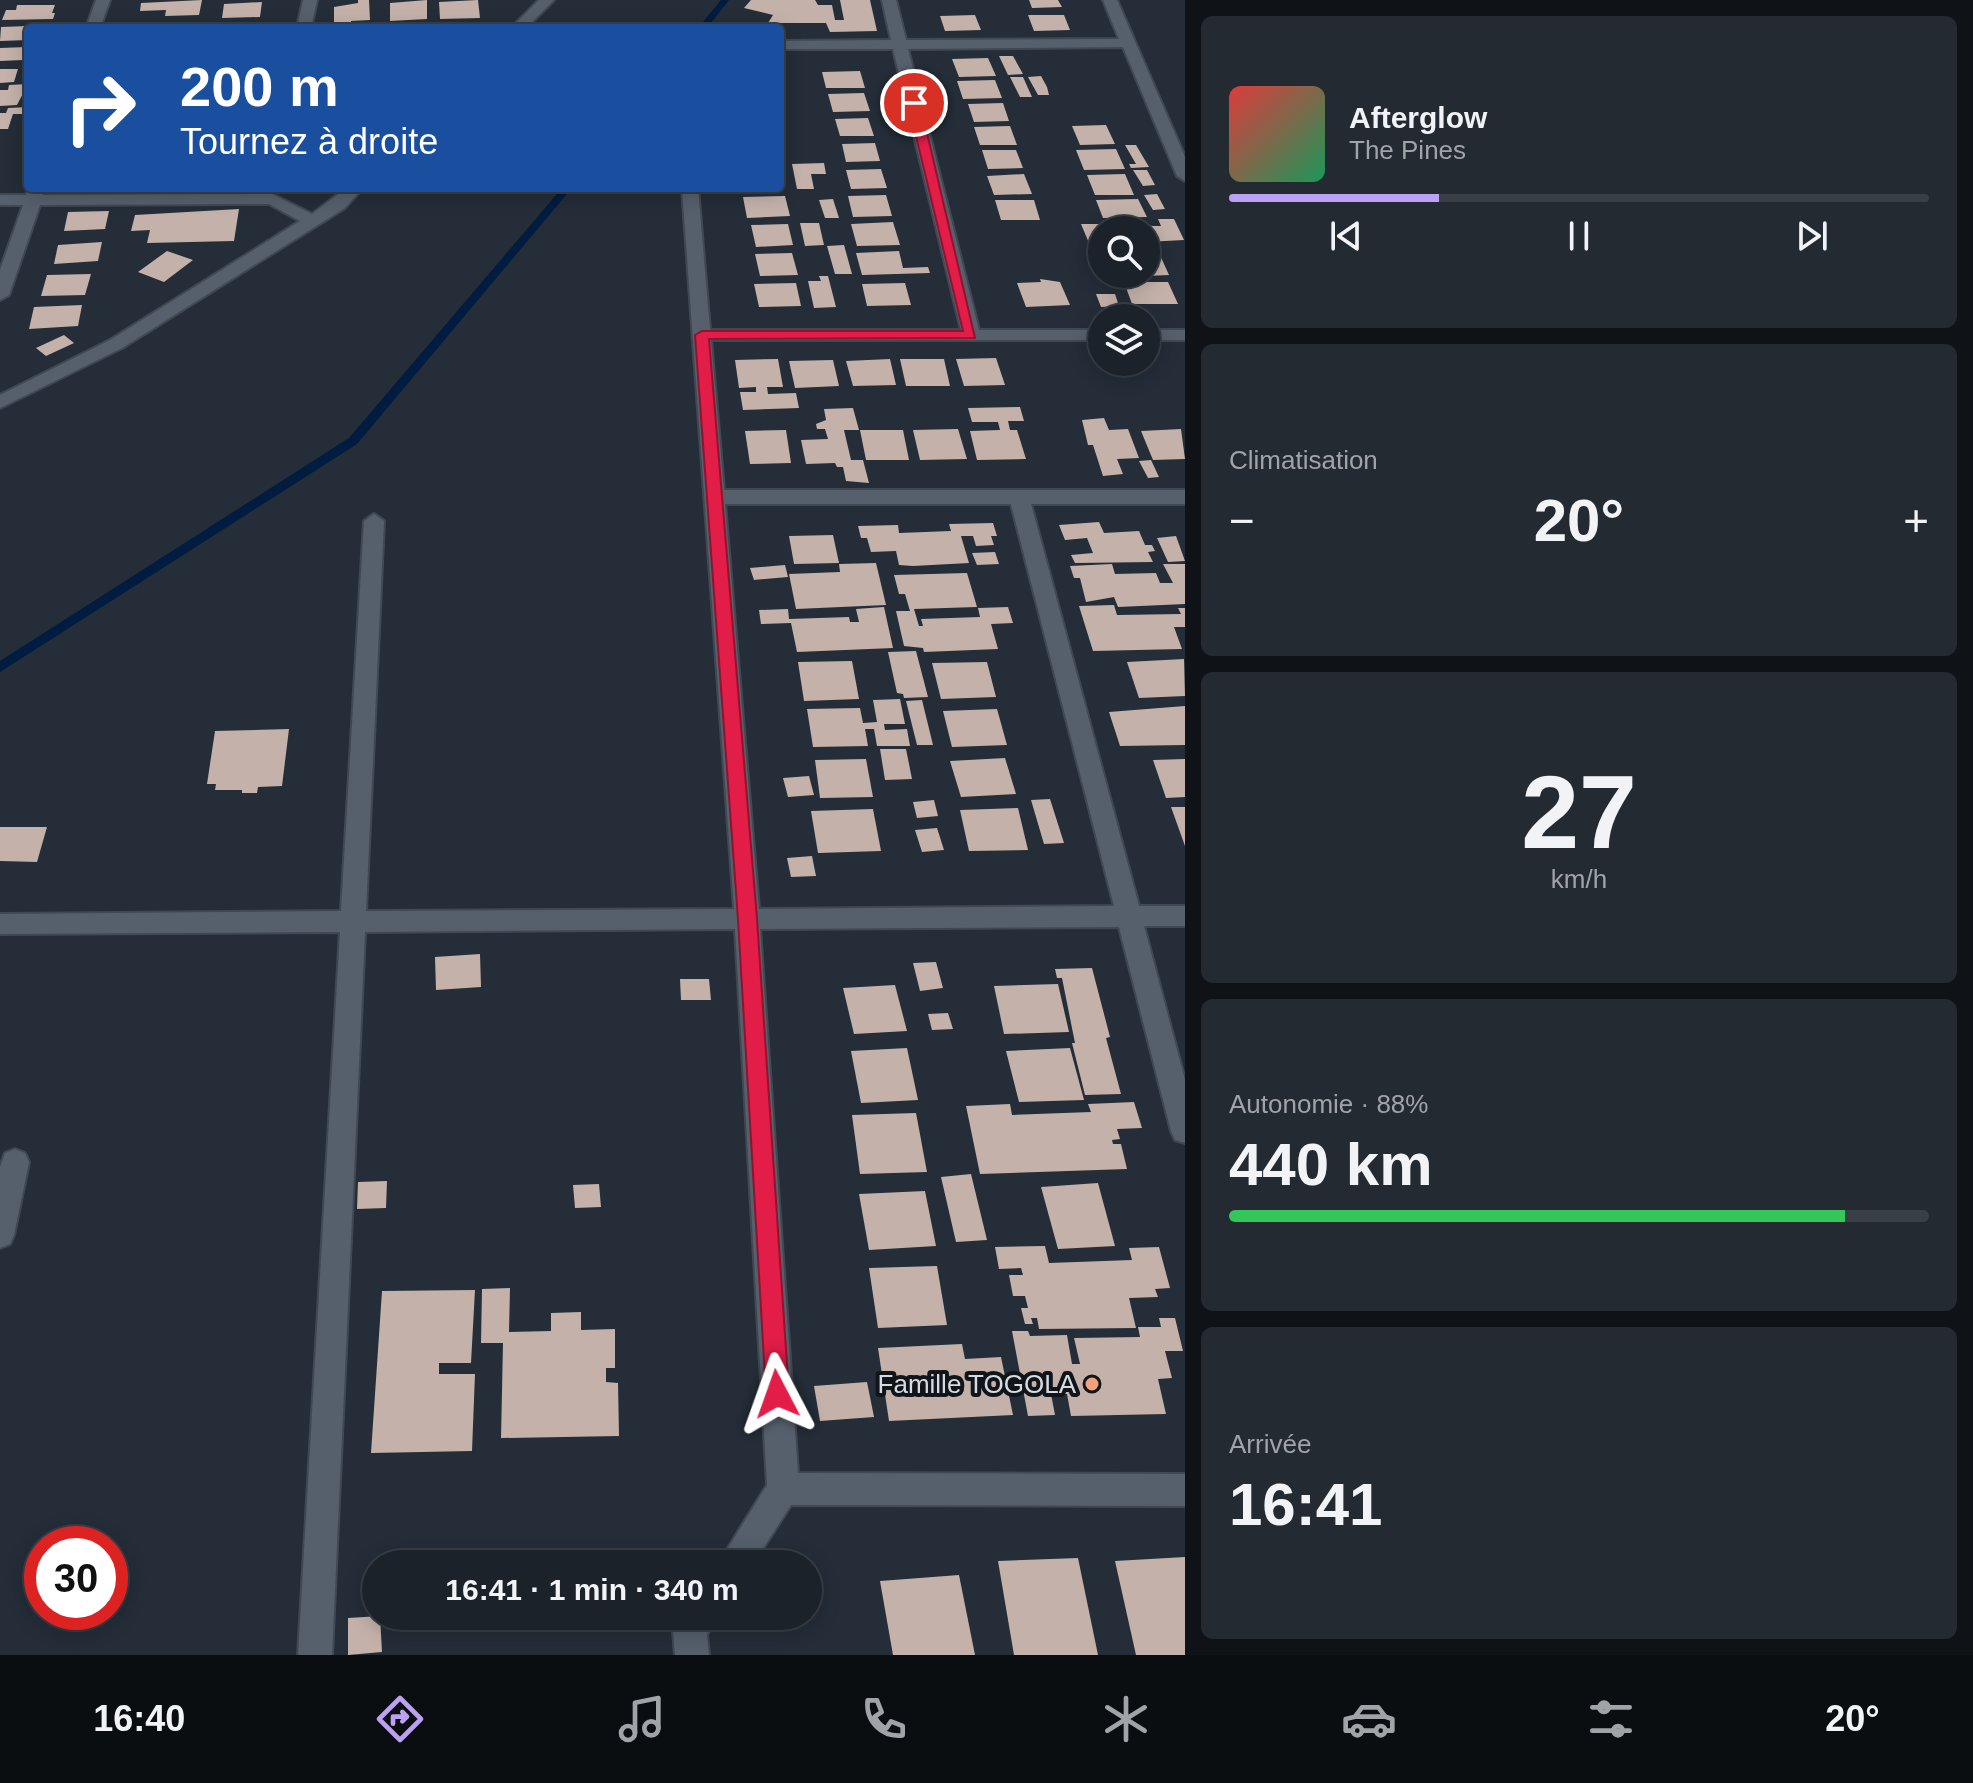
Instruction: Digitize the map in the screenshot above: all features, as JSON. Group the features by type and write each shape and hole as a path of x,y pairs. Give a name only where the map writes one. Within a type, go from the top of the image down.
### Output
{"street":[{"path":"94,24 103,0"},
{"path":"305,24 310,0"},
{"path":"522,24 547,0"},
{"path":"889,0 971,335"},
{"path":"1110,0 1185,176"},
{"path":"784,45 1129,43"},
{"path":"0,402 116,344 339,204 351,192"},
{"path":"690,192 747,919 783,1489 743,1550"},
{"path":"0,200 35,194 273,193 312,221"},
{"path":"0,295 35,194"},
{"path":"702,335 1088,335"},
{"path":"1160,335 1185,335"},
{"path":"714,497 1185,497"},
{"path":"1019,497 1185,1131"},
{"path":"315,1655 374,521"},
{"path":"0,924 1185,916"},
{"path":"0,1235 15,1162"},
{"path":"783,1489 1185,1490"},
{"path":"691,1630 692,1655"}],"building":[{"path":"202,0 199,15 165,16 166,10 140,11 141,3"},
{"path":"358,0 369,0 370,20 334,24 334,7 358,3"},
{"path":"427,0 427,19 390,21 390,3"},
{"path":"478,0 480,18 440,19 439,2"},
{"path":"751,0 815,0 818,5 832,5 835,20 844,20 840,0 870,0 877,31 830,32 826,23 768,23 773,15 744,8"},
{"path":"1029,0 1058,0 1062,7 1032,8"},
{"path":"262,2 260,17 222,18 224,4"},
{"path":"17,5 55,5 52,13 55,13 53,19 2,20 6,10 16,10"},
{"path":"975,15 981,30 945,31 940,16"},
{"path":"1028,15 1064,15 1070,30 1034,31"},
{"path":"258,22 258,24 209,23"},
{"path":"24,26 24,40 0,41 1,27"},
{"path":"24,47 23,60 0,61 0,48"},
{"path":"999,56 1013,56 1023,74 1008,75"},
{"path":"988,58 996,76 959,77 952,59"},
{"path":"0,69 18,69 14,82 0,83"},
{"path":"860,71 865,88 826,88 822,72"},
{"path":"1041,76 1049,95 1038,95 1028,77"},
{"path":"1010,77 1023,77 1032,97 1020,97"},
{"path":"995,80 1002,98 963,99 957,81"},
{"path":"24,84 24,92 17,105 0,106 0,90 8,90 9,85"},
{"path":"864,93 870,111 833,112 828,94"},
{"path":"1003,103 1009,121 974,122 968,104"},
{"path":"24,107 24,114 13,114 8,129 0,129 0,113 6,113 8,108"},
{"path":"868,118 874,136 840,136 835,119"},
{"path":"1106,125 1115,144 1080,145 1072,126"},
{"path":"1010,126 1017,145 980,145 974,127"},
{"path":"875,143 880,161 846,162 842,144"},
{"path":"1125,145 1136,145 1149,167 1131,168 1129,164 1136,164"},
{"path":"1116,149 1125,169 1084,170 1076,150"},
{"path":"982,150 1016,150 1023,168 988,169"},
{"path":"824,163 826,174 811,174 814,189 797,189 792,164"},
{"path":"881,169 887,188 851,189 846,170"},
{"path":"1133,170 1147,170 1155,185 1143,186"},
{"path":"1024,174 1032,194 994,195 987,176"},
{"path":"1125,174 1134,195 1095,195 1087,175"},
{"path":"1157,194 1165,209 1153,210 1144,195"},
{"path":"886,195 892,216 853,217 848,196"},
{"path":"785,196 790,216 747,218 743,197"},
{"path":"833,199 839,218 825,218 819,200"},
{"path":"1138,199 1146,216 1102,216 1096,200"},
{"path":"995,200 1034,200 1040,220 1001,220"},
{"path":"239,209 234,241 147,243 150,230 131,231 135,215"},
{"path":"109,211 105,229 64,231 68,212"},
{"path":"1160,219 1174,219 1184,240 1160,241"},
{"path":"893,222 900,245 857,246 851,224"},
{"path":"800,223 819,223 824,245 805,246"},
{"path":"788,224 793,245 756,247 751,225"},
{"path":"1081,224 1088,224 1088,241"},
{"path":"102,242 98,261 54,264 58,245"},
{"path":"844,245 852,274 835,274 827,246"},
{"path":"167,251 193,260 164,282 138,272"},
{"path":"899,251 903,268 928,267 930,273 862,275 856,253"},
{"path":"792,253 798,275 760,276 755,254"},
{"path":"1160,255 1169,275 1160,275"},
{"path":"91,274 85,295 41,296 47,275"},
{"path":"819,276 828,276 836,307 814,308 808,281 821,281"},
{"path":"1040,279 1060,282 1070,305 1026,307 1017,283 1041,282"},
{"path":"1160,282 1168,282 1178,304 1160,304 1132,304 1126,288 1160,288"},
{"path":"796,283 801,306 759,307 754,284"},
{"path":"905,283 911,305 867,306 862,284"},
{"path":"1096,294 1115,294 1118,304 1100,304"},
{"path":"82,305 78,326 29,329 34,307"},
{"path":"64,335 74,343 46,356 36,348"},
{"path":"996,358 1005,385 964,386 956,359"},
{"path":"778,359 783,387 767,387 768,394 796,393 799,408 743,410 740,392 756,392 756,387 739,388 735,360"},
{"path":"890,359 896,385 853,386 846,361"},
{"path":"900,359 944,359 950,386 906,386"},
{"path":"833,360 839,386 795,388 789,361"},
{"path":"1020,407 1024,421 1008,421 1010,430 1017,430 1026,459 977,460 970,431 1000,430 998,422 972,422 968,408"},
{"path":"853,408 859,430 844,430 851,460 863,460 869,483 846,481 843,467 837,467 835,463 806,464 801,440 828,439 825,429 817,429 816,424 826,420 824,409"},
{"path":"1104,418 1109,430 1128,429 1139,458 1117,459 1123,474 1103,476 1093,445 1088,445 1082,420"},
{"path":"958,429 967,459 920,460 913,430"},
{"path":"1181,429 1185,459 1153,460 1141,431"},
{"path":"786,430 791,463 750,464 745,431"},
{"path":"860,430 903,430 909,460 866,460"},
{"path":"1151,460 1159,477 1148,478 1139,461"},
{"path":"1099,522 1104,533 1139,531 1145,545 1152,545 1155,551 1148,552 1153,562 1075,563 1071,555 1093,553 1087,538 1065,540 1059,525"},
{"path":"993,523 997,536 991,536 994,545 976,546 973,536 961,536 969,563 913,566 899,565 896,551 871,552 867,538 861,538 858,526 898,525 899,533 951,531 949,524"},
{"path":"833,535 839,563 794,564 789,536"},
{"path":"1176,536 1185,561 1168,562 1157,538"},
{"path":"995,552 999,564 977,565 972,553"},
{"path":"876,563 886,605 796,609 789,574 840,572 839,564"},
{"path":"1112,564 1115,574 1156,573 1160,583 1173,583 1163,564 1185,564 1185,604 1118,607 1114,597 1086,602 1080,578 1074,578 1070,566"},
{"path":"785,565 788,577 754,580 750,568"},
{"path":"967,573 977,607 914,609 919,626 923,626 921,619 980,617 978,608 1008,607 1013,623 991,624 998,649 924,652 923,648 904,646 896,611 910,611 905,594 899,594 894,575"},
{"path":"1114,605 1117,615 1181,614 1178,608 1185,608 1185,627 1174,627 1182,649 1093,651 1079,606"},
{"path":"884,607 893,648 797,652 791,623 761,624 759,610 788,609 789,619 849,617 850,622 859,622 856,609"},
{"path":"916,651 928,697 904,698 903,694 897,693 888,652"},
{"path":"1184,659 1185,696 1139,698 1127,662"},
{"path":"852,661 859,699 804,701 798,662"},
{"path":"987,662 996,697 941,699 932,663"},
{"path":"900,699 905,724 884,724 885,730 907,729 910,746 877,746 874,729 865,729 868,746 813,747 807,709 860,708 863,723 877,722 873,700"},
{"path":"922,700 933,745 917,745 906,701"},
{"path":"1185,706 1185,745 1120,746 1109,712"},
{"path":"997,709 1007,745 952,747 943,711"},
{"path":"289,729 282,786 258,787 257,793 242,793 242,790 215,790 216,784 207,784 215,731"},
{"path":"880,749 906,749 912,779 885,780"},
{"path":"1005,758 1016,794 961,797 950,761"},
{"path":"866,759 873,797 820,798 815,760"},
{"path":"1185,759 1185,797 1166,798 1153,760"},
{"path":"809,776 814,795 788,797 783,778"},
{"path":"1050,799 1064,843 1044,844 1031,800"},
{"path":"934,800 938,816 917,818 913,802"},
{"path":"1171,807 1185,807 1185,846"},
{"path":"1018,808 1028,850 969,851 960,810"},
{"path":"873,809 881,851 818,853 811,811"},
{"path":"0,827 47,827 37,862 0,861"},
{"path":"937,828 944,850 922,852 915,830"},
{"path":"812,856 816,876 791,877 787,858"},
{"path":"480,954 481,987 436,990 435,957"},
{"path":"936,962 943,988 920,991 913,963"},
{"path":"1092,968 1121,1094 1085,1095 1072,1043 1075,1043 1062,978 1057,978 1055,969"},
{"path":"680,979 709,979 711,1000 681,1000"},
{"path":"1058,984 1069,1032 1004,1034 994,986"},
{"path":"895,985 907,1031 854,1034 843,988"},
{"path":"948,1013 953,1029 932,1030 928,1014"},
{"path":"907,1048 918,1100 861,1103 851,1051"},
{"path":"1070,1048 1084,1100 1019,1102 1006,1051"},
{"path":"1134,1102 1142,1128 1117,1129 1120,1139 1112,1140 1113,1144 1121,1144 1127,1169 980,1174 966,1106 1010,1104 1012,1115 1091,1112 1088,1104"},
{"path":"916,1113 927,1172 860,1174 852,1115"},
{"path":"971,1174 987,1240 956,1242 941,1177"},
{"path":"387,1181 386,1208 357,1209 358,1182"},
{"path":"1098,1183 1115,1246 1058,1249 1041,1187"},
{"path":"599,1184 601,1207 575,1208 573,1185"},
{"path":"925,1191 936,1246 869,1250 859,1194"},
{"path":"1045,1246 1049,1263 1132,1260 1129,1248 1159,1247 1170,1288 1155,1289 1158,1297 1129,1298 1136,1328 1039,1329 1037,1318 1031,1318 1033,1324 1025,1324 1021,1308 1028,1308 1025,1296 1013,1296 1009,1275 1023,1275 1021,1268 999,1269 995,1247"},
{"path":"937,1266 947,1325 878,1328 869,1268"},
{"path":"510,1288 509,1332 551,1331 551,1313 581,1312 581,1330 615,1329 615,1368 606,1368 606,1382 618,1383 619,1436 501,1438 503,1343 481,1343 482,1289"},
{"path":"475,1290 471,1363 439,1363 439,1374 475,1374 472,1451 371,1453 382,1291"},
{"path":"1159,1318 1175,1318 1183,1351 1165,1351 1172,1378 1158,1379 1166,1414 1071,1416 1067,1394 1051,1394 1055,1415 1028,1416 1012,1331 1028,1331 1030,1336 1067,1335 1072,1364 1080,1364 1074,1338 1140,1337 1138,1327 1161,1327"},
{"path":"962,1344 965,1359 1001,1357 1013,1415 889,1421 878,1348"},
{"path":"867,1382 874,1417 820,1421 814,1386"},
{"path":"1185,1557 1185,1655 1136,1655 1115,1561"},
{"path":"1078,1558 1098,1655 1014,1655 998,1561"},
{"path":"959,1575 975,1655 893,1655 880,1581"},
{"path":"362,1617 362,1630 381,1630 382,1652 348,1655 348,1618"}],"waterway":[{"path":"705,24 725,0"},
{"path":"0,667 353,441 564,192"}],"place":[{"name":"Famille TOGOLA","path":"1092,1384"}],"route":[{"path":"777,1394 747,919 702,335 971,335 914,103"}]}
